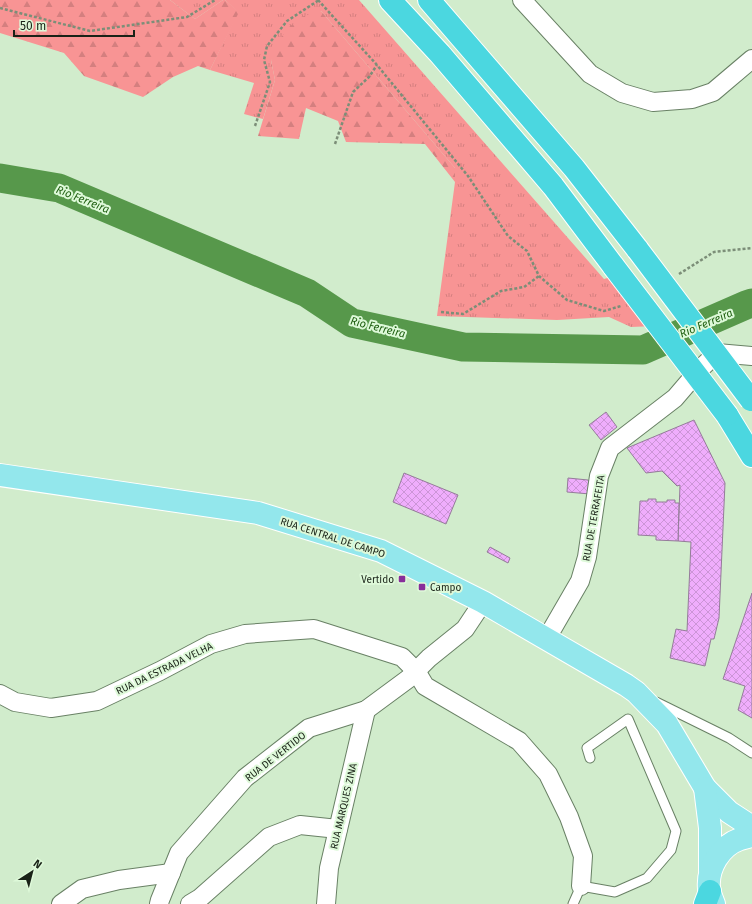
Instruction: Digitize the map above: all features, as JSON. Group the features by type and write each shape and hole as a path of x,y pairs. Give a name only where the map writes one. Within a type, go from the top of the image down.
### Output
{"highway":[{"path":"390,0 440,54 553,186 727,415 752,456"},
{"path":"429,0 568,162 638,250 752,401"}],"main road":[{"name":"RUA CENTRAL DE CAMPO","path":"0,475 258,513 380,551 483,602 547,638 636,692 667,724 705,788 729,812 752,827"},
{"name":"RUA CENTRAL DE CAMPO","path":"705,788 710,828 710,893"},
{"path":"710,893 716,858 726,847 739,839 752,836"}],"street":[{"path":"522,0 590,74 622,93 653,102 692,100 713,92 752,59"},
{"name":"RUA DE TERRAFEITA","path":"547,638 580,581 587,557 599,476 610,448 675,398 699,370 717,353 752,356"},
{"name":"RUA DE VERTIDO","path":"159,904 179,853 245,778 310,728 366,710 408,679 429,658 465,629 483,602"},
{"name":"RUA DA ESTRADA VELHA","path":"0,694 15,702 51,708 97,701 160,671 211,644 245,634 314,629 402,657 416,671 424,686 519,741 548,774 569,817 583,856 581,886"},
{"name":"RUA MARQUES ZINA","path":"326,904 329,868 366,710"},
{"path":"190,904 200,898 269,837 300,825 338,829"},
{"path":"62,904 82,889 119,880 171,873"}],"lane":[{"path":"636,692 729,738 752,753"},
{"path":"573,904 581,886 615,892 647,878 671,850 676,831 628,719 586,748 590,758"}],"path":[{"path":"0,8 90,31 187,17 215,0"},
{"path":"256,126 270,82 264,60 267,46 287,21 318,0 377,65 468,176 508,236 527,251 539,276 524,287 501,291 463,314 441,312"},
{"path":"335,144 353,92 369,77 377,65"}],"green space":[{"path":"0,0 170,0 195,19 225,0 239,12 210,70 198,66 173,77 143,97 84,76 64,53 0,33"},
{"path":"170,0 223,0 195,19"},
{"path":"225,0 359,0 604,279 614,276 655,326 631,327 609,317 557,320 437,316 455,182 455,168 321,11 271,60 275,80 263,119 244,114 254,83 210,70 238,12"},
{"path":"321,11 455,168 455,182 425,144 346,142 338,121 306,108 299,139 258,136 275,80 271,60 273,49 288,28 301,17"}],"building":[{"path":"606,412 617,427 601,440 589,425"},
{"path":"694,420 725,483 719,618 714,639 711,639 705,666 670,658 676,629 687,631 691,542 678,541 680,485 677,486 662,471 646,473 627,448"},
{"path":"404,473 458,495 446,524 393,502"},
{"path":"568,478 588,480 591,486 590,494 567,492"},
{"path":"648,499 656,499 656,502 675,500 675,503 679,503 678,541 656,540 656,536 638,535 640,501 648,501"},
{"path":"490,547 510,558 508,563 487,552"},
{"path":"752,593 752,718 738,710 745,686 723,679"}],"waterway":[{"name":"Rio Ferreira","path":"0,178 59,188 307,293 352,323 463,347 643,350 752,303"}],"place":[{"name":"Vertido","path":"402,579"},
{"name":"Campo","path":"422,587"}]}
